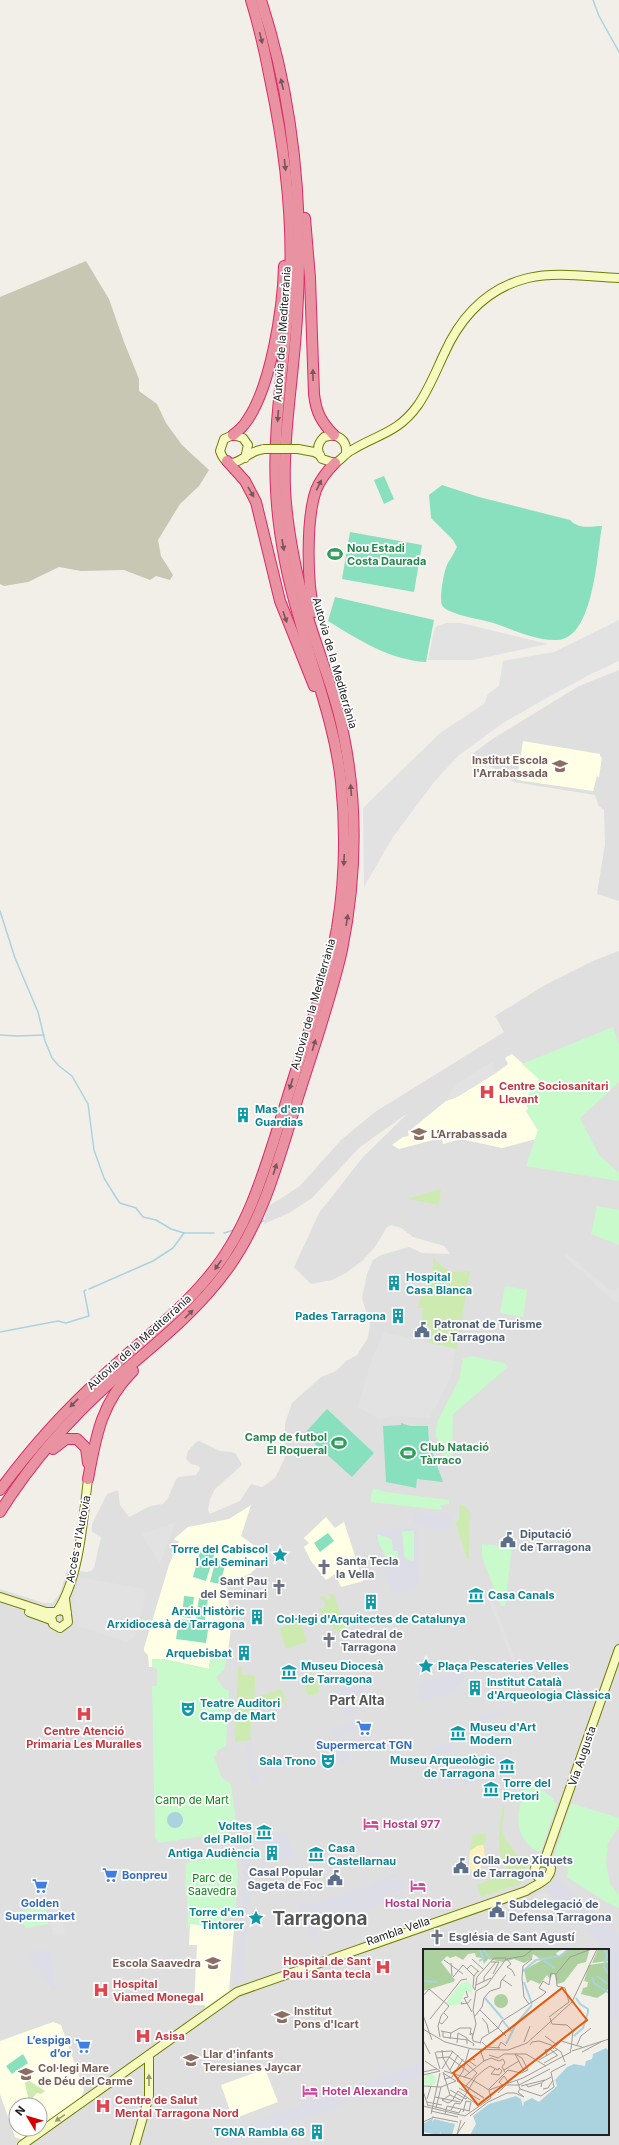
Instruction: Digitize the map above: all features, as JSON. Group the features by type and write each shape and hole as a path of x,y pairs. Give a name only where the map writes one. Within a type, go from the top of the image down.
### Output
{"highway":[{"name":"Autovia de la Mediterrània","path":"0,1490 26,1455 76,1402 189,1299 211,1274 238,1232 250,1209 269,1155 332,952 341,894 344,855 344,820 336,744 326,705 298,616 279,522 276,456 291,276 290,222 281,129 264,47 251,0"},
{"name":"Autovia de la Mediterrània","path":"0,1512 42,1453 72,1420 110,1383 176,1327 219,1281 237,1256 252,1230 263,1206 332,989 341,954 351,899 354,857 351,783 340,720 307,612 296,567 288,524 285,490 288,413 300,277 299,214 291,122 261,0"},
{"path":"291,122 295,132 306,221 316,412 323,424 339,437"},
{"path":"233,435 246,423 257,404 272,351 284,275 288,195"},
{"path":"227,461 245,481 256,502 280,601 322,705 332,745 344,820"},
{"path":"324,664 324,653 311,601 309,545 316,492 323,477 335,463"},
{"path":"88,1479 97,1431 110,1400 127,1376 176,1327"},
{"path":"7,1501 17,1492 52,1450 66,1439 77,1439 86,1448 88,1479"},
{"path":"0,1483 16,1463 26,1455"}],"main road":[{"path":"320,441 318,450 320,455 326,461 335,463 346,454 387,434 412,412 425,395 462,322 479,302 492,293 511,284 530,278 555,275 619,278"},
{"path":"264,449 246,441 243,438 233,435 224,440 220,447 222,456 227,461 236,463 252,453 264,449 301,449 320,455"},
{"path":"301,449 320,441 324,437 339,437 356,444 367,443"},
{"path":"339,437 346,445 346,454"},
{"path":"245,458 248,450 246,441"},
{"name":"Accés a l'Autovia","path":"65,1599 77,1552 88,1479"},
{"path":"0,1597 54,1614"},
{"path":"65,1599 68,1622 63,1627 54,1626 54,1614 65,1599"},
{"path":"0,1603 54,1614 67,1613"},
{"name":"Via Augusta","path":"544,1862 619,1649"},
{"path":"544,1862 548,1863 551,1868 551,1874 546,1878 538,1877 535,1872 537,1864 544,1862"},
{"name":"Rambla Vella","path":"234,1992 290,1969 522,1888 529,1883 535,1872"},
{"name":"Rambla Vella","path":"234,1992 526,1891 546,1878"},
{"path":"22,2145 149,2055 234,1992 291,1974 298,1970"},
{"path":"135,2145 149,2096 149,2055"}],"shaded area":[{"path":"86,261 109,299 139,379 139,391 157,404 166,423 182,445 209,470 199,486 180,504 158,540 161,556 173,575 170,580 156,576 150,580 124,570 81,571 59,567 28,582 4,586 0,584 0,297"},
{"path":"619,620 619,661 591,674 503,723 458,756 434,782 393,837 364,887 363,808 440,733 484,704 488,694 499,686 503,661 554,652"},
{"path":"446,623 461,623 548,644 473,660 428,660 435,627"},
{"path":"619,670 619,901 597,894 605,844 604,810 598,805 595,795 514,782 472,754 494,738 579,686"},
{"name":"Institut Escola l'Arrabassada","path":"523,741 600,754 602,757 599,777 597,776 593,791 517,780"},
{"path":"619,951 619,2145 0,2145 0,1589 44,1603 52,1603 60,1593 67,1570 87,1572 94,1568 101,1537 92,1532 92,1524 107,1494 118,1490 120,1505 129,1517 150,1506 163,1504 168,1498 176,1479 179,1477 196,1475 200,1469 199,1466 191,1464 186,1459 188,1451 196,1442 199,1441 220,1451 232,1452 236,1454 242,1465 215,1489 210,1499 208,1510 210,1514 240,1501 251,1484 262,1487 275,1478 285,1458 285,1423 292,1403 321,1377 336,1371 346,1361 357,1355 368,1338 370,1324 362,1298 367,1274 373,1260 381,1255 409,1247 422,1253 450,1254 444,1246 413,1237 401,1228 391,1225 387,1227 375,1247 362,1261 346,1273 332,1280 311,1284 294,1267 319,1213 363,1157 408,1113 360,1147 312,1198 289,1213 264,1224 267,1207 300,1186 341,1140 375,1112 504,1032 495,1016 545,985 595,960"},
{"path":"512,1054 540,1079 526,1099 528,1109 526,1111 538,1130 536,1139 502,1148 461,1139 443,1144 442,1139 433,1140 399,1149 392,1145 403,1137 409,1136 408,1132 446,1101 457,1097 508,1064 505,1058"},
{"path":"492,1062 496,1073 457,1097 446,1101 456,1084"},
{"path":"566,1253 608,1288 616,1291 617,1287 619,1288 619,1303 612,1300 565,1257"},
{"path":"384,1332 456,1349 452,1375 435,1408 433,1408 430,1418 390,1416 378,1419 358,1407 372,1358"},
{"path":"251,1505 241,1536 269,1556 251,1573 227,1584 229,1610 233,1612 228,1651 221,1650 220,1657 210,1659 209,1669 164,1659 152,1659 152,1667 149,1667 148,1655 144,1651 144,1648 169,1565 179,1541 174,1540 175,1538 188,1527 229,1519"},
{"path":"415,1511 439,1515 440,1512 446,1512 454,1527 439,1530 413,1524 413,1516"},
{"path":"326,1517 335,1528 344,1522 363,1581 341,1587 335,1574 326,1580 311,1561 304,1547 309,1543 304,1538"},
{"path":"176,1522 160,1564 141,1534"},
{"path":"411,1527 417,1528 419,1587 393,1594 381,1562 386,1562 373,1530","holes":["414,1530 414,1561 407,1560 404,1555 402,1532","377,1534 392,1539 393,1551 398,1551 398,1560 388,1562 378,1542"]},
{"path":"79,1577 145,1589 143,1606 135,1637 126,1642 76,1625 70,1611"},
{"path":"490,1593 528,1694 526,1697 487,1596"},
{"name":"Plaça Pescateries Velles","path":"433,1659 436,1666 417,1673 416,1666 426,1660"},
{"path":"475,1661 479,1670 463,1675 465,1682 455,1687 456,1691 420,1703 417,1684 458,1671 457,1666"},
{"path":"364,1684 367,1693 354,1698 358,1713 344,1718 342,1703 333,1705 330,1695 336,1692 338,1694 339,1691 348,1688 350,1690 350,1688"},
{"path":"504,1708 504,1715 488,1720 489,1721 483,1725 478,1717"},
{"path":"361,1719 361,1728 334,1738 331,1729"},
{"path":"252,1740 253,1745 251,1745 251,1755 259,1781 251,1783 246,1741"},
{"path":"452,1742 454,1750 435,1756 432,1748"},
{"path":"347,1747 351,1760 350,1762 340,1766 335,1752"},
{"path":"494,1752 498,1753 498,1757 504,1758 502,1770 489,1768 490,1777 463,1787 457,1764"},
{"path":"283,1754 287,1768 275,1772 270,1758"},
{"path":"447,1766 453,1785 446,1789 440,1767"},
{"path":"286,1832 295,1857 280,1862 276,1843 260,1847 258,1837"},
{"path":"376,1850 378,1854 359,1869 353,1858"},
{"path":"244,1851 248,1854 250,1862 251,1880 243,1980 235,1982 244,1880 241,1855"},
{"path":"398,1873 399,1876 382,1882 383,1884 401,1878 405,1889 387,1895 388,1898 404,1892 405,1894 317,1928 320,1937 312,1940 296,1905 304,1902 306,1907"},
{"path":"557,1880 560,1880 619,1935 618,2020 610,2024 609,2022 609,1949 598,1949 597,1941 546,1888"},
{"path":"545,1892 557,1902 553,1914 548,1920 539,1911 533,1896"},
{"path":"61,1907 65,1936 53,1935 49,1911 52,1908"},
{"name":"Escola Saavedra","path":"190,1924 234,1927 229,1991 205,2008 205,2005 194,2005 197,1945 189,1945"},
{"path":"47,1949 51,1953 56,1989 53,1991 28,1956 31,1951"},
{"path":"53,2022 61,2025 84,2090 81,2098 48,2122 48,2097 8,2097 8,2117 0,2094 0,2041"},
{"path":"423,2061 423,2076 355,2100 351,2087"},
{"path":"265,2069 278,2102 233,2119 221,2085"},
{"path":"340,2091 344,2105 229,2144 226,2131"},
{"path":"15,2137 27,2137 23,2140"}],"green space":[{"path":"384,476 394,499 384,504 374,480"},
{"path":"442,485 479,497 570,520 577,525 589,527 602,526 592,593 579,626 569,636 557,640 548,640 523,634 490,622 456,614 442,605 442,584 445,571 457,547 453,540 431,518 429,495"},
{"path":"350,532 422,545 414,592 342,579"},
{"path":"335,597 434,620 426,662 400,657 375,648 328,621"},
{"path":"613,1027 619,1045 619,1082 580,1118 599,1155 619,1173 619,1181 526,1166 538,1130 526,1111 528,1109 526,1098 539,1079 522,1064"},
{"path":"441,1189 439,1205 407,1199"},
{"path":"597,1206 619,1210 619,1245 591,1234"},
{"path":"433,1258 449,1272 470,1271 452,1375 396,1335 429,1343 431,1328 427,1326 427,1322 422,1322 423,1308 417,1308 433,1269"},
{"path":"505,1286 527,1290 523,1317 500,1313"},
{"path":"471,1356 505,1363 508,1367 453,1414 452,1458 446,1463 436,1436 438,1420 459,1380 463,1359"},
{"name":"Camp de futbol El Roqueral","path":"327,1409 374,1453 352,1477 304,1434"},
{"name":"Club Natació Tàrraco","path":"401,1423 410,1426 428,1426 429,1443 443,1482 417,1479 416,1488 386,1482 383,1426 401,1425"},
{"path":"373,1488 386,1492 449,1500 449,1504 440,1505 442,1510 370,1502"},
{"path":"459,1504 466,1507 470,1512 469,1559 467,1559 455,1521 459,1520"},
{"path":"414,1530 414,1561 407,1560 404,1555 402,1532"},
{"path":"328,1533 334,1541 320,1552 314,1543"},
{"path":"377,1534 392,1539 398,1551 398,1560 388,1562 378,1542"},
{"path":"482,1544 512,1547 505,1606 501,1606 482,1557"},
{"path":"201,1548 215,1552 206,1581 193,1577"},
{"path":"216,1559 226,1562 220,1584 210,1582"},
{"path":"333,1593 348,1635 344,1637 341,1636 336,1629 333,1629 328,1622 320,1622 316,1627 314,1621 322,1614 319,1609 326,1607 324,1600 321,1600 320,1597 325,1596 327,1600 331,1599 329,1594"},
{"path":"184,1596 194,1597 191,1618 182,1617"},
{"path":"199,1598 208,1599 205,1620 196,1619"},
{"path":"179,1619 209,1623 206,1643 176,1639"},
{"path":"300,1621 307,1642 286,1649 279,1628"},
{"name":"Camp de Mart","path":"221,1650 228,1651 224,1670 216,1677 223,1688 229,1691 226,1746 216,1751 217,1754 214,1757 222,1778 231,1784 237,1831 159,1843 155,1838 152,1686 157,1686 157,1669 152,1667 152,1659 164,1659 209,1669 210,1659 220,1657"},
{"path":"238,1667 242,1667 241,1674 255,1676 254,1705 250,1735 252,1740 235,1742"},
{"path":"312,1672 316,1680 321,1681 317,1684 320,1692 308,1696 302,1675"},
{"path":"282,1689 286,1702 262,1710 262,1708 258,1707 259,1696"},
{"path":"527,1778 557,1803 541,1851 535,1850 529,1845 523,1837 518,1821 520,1803"},
{"path":"571,1803 619,1818 619,1826 608,1843 606,1862 610,1884 619,1895 619,1908 608,1903 571,1880 566,1876 568,1873 567,1867 554,1857"},
{"path":"503,1807 505,1807 502,1826 504,1836 511,1848 524,1864 528,1875 520,1884 481,1897 477,1885 502,1875 507,1876 509,1873 501,1858 499,1842"},
{"path":"486,1833 486,1841 483,1845 477,1846 470,1851 472,1835"},
{"name":"Parc de Saavedra","path":"231,1855 236,1858 238,1872 235,1918 225,1917 223,1927 190,1924 188,1931 187,1896 185,1887 186,1863"},
{"path":"46,1907 48,1924 26,1928 15,1912"},
{"path":"23,2054 28,2063 12,2074 6,2066"},
{"path":"28,2080 45,2091 41,2094 37,2093 33,2097 28,2097 25,2083"}],"sand":[{"path":"483,1843 485,1857 481,1867 471,1871 469,1862 470,1851 477,1846 483,1845"}],"water":[{"path":"175,1812 182,1817 183,1820 178,1827 175,1828 168,1823 167,1820 172,1813"}],"waterway":[{"path":"593,0 599,16 619,52"},
{"path":"0,911 15,958 38,1012 45,1041 52,1058 59,1066 72,1076 88,1104 94,1150 104,1178 117,1199 120,1203 136,1208 143,1217 156,1220 171,1229 184,1233 214,1233"},
{"path":"0,1035 44,1035"},
{"path":"259,1222 264,1221"},
{"path":"224,1233 234,1230"},
{"path":"89,1289 153,1261 173,1248 184,1233"},
{"path":"0,1332 58,1321 66,1323 89,1316 84,1291 86,1290"}],"place":[{"name":"Nou Estadi Costa Daurada","path":"335,554"},
{"name":"Institut Escola l'Arrabassada","path":"560,766"},
{"name":"Centre Sociosanitari Llevant","path":"487,1092"},
{"name":"Mas d'en Guardias","path":"243,1115"},
{"name":"L’Arrabassada","path":"419,1134"},
{"name":"Hospital Casa Blanca","path":"394,1283"},
{"name":"Pades Tarragona","path":"398,1316"},
{"name":"Patronat de Turisme de Tarragona","path":"422,1330"},
{"name":"Camp de futbol El Roqueral","path":"339,1443"},
{"name":"Club Natació Tàrraco","path":"408,1453"},
{"name":"Diputació de Tarragona","path":"508,1540"},
{"name":"Torre del Cabiscol I del Seminari","path":"280,1555"},
{"name":"Santa Tecla la Vella","path":"324,1567"},
{"name":"Sant Pau del Seminari","path":"279,1587"},
{"name":"Casa Canals","path":"476,1595"},
{"name":"Col·legi d'Arquitectes de Catalunya","path":"371,1602"},
{"name":"Arxiu Històric Arxidiocesà de Tarragona","path":"257,1617"},
{"name":"Catedral de Tarragona","path":"329,1640"},
{"name":"Arquebisbat","path":"244,1653"},
{"name":"Plaça Pescateries Velles","path":"426,1666"},
{"name":"Museu Diocesà de Tarragona","path":"289,1672"},
{"name":"Institut Català d'Arqueologia Clàssica","path":"475,1688"},
{"name":"Teatre Auditori Camp de Mart","path":"188,1709"},
{"name":"Centre Atenció Primaria Les Muralles","path":"84,1714"},
{"name":"Supermercat TGN","path":"364,1728"},
{"name":"Museu d'Art Modern","path":"458,1733"},
{"name":"Sala Trono","path":"328,1761"},
{"name":"Museu Arqueològic de Tarragona","path":"507,1766"},
{"name":"Torre del Pretori","path":"491,1789"},
{"name":"Hostal 977","path":"371,1824"},
{"name":"Voltes del Pallol","path":"264,1832"},
{"name":"Antiga Audiència","path":"272,1853"},
{"name":"Casa Castellarnau","path":"316,1854"},
{"name":"Colla Jove Xiquets de Tarragona","path":"461,1866"},
{"name":"Bonpreu","path":"110,1875"},
{"name":"Casal Popular Sageta de Foc","path":"335,1878"},
{"name":"Golden Supermarket","path":"40,1886"},
{"name":"Hostal Noria","path":"418,1886"},
{"name":"Subdelegació de Defensa Tarragona","path":"497,1910"},
{"name":"Torre d'en Tintorer","path":"256,1918"},
{"name":"Església de Sant Agustí","path":"437,1937"},
{"name":"Escola Saavedra","path":"213,1963"},
{"name":"Hospital de Sant Pau i Santa tecla","path":"383,1967"},
{"name":"Hospital Viamed Monegal","path":"101,1990"},
{"name":"Institut Pons d'Icart","path":"282,2017"},
{"name":"Asisa","path":"143,2036"},
{"name":"L’espiga d’or","path":"83,2046"},
{"name":"Llar d'infants Teresianes Jaycar","path":"191,2060"},
{"name":"Col·legi Mare de Déu del Carme","path":"26,2074"},
{"name":"Hotel Alexandra","path":"310,2091"},
{"name":"Centre de Salut Mental Tarragona Nord","path":"103,2106"},
{"name":"TGNA Rambla 68","path":"317,2132"}],"district":[{"name":"Part Alta","path":"357,1700"},
{"name":"Tarragona","path":"320,1918"}]}
